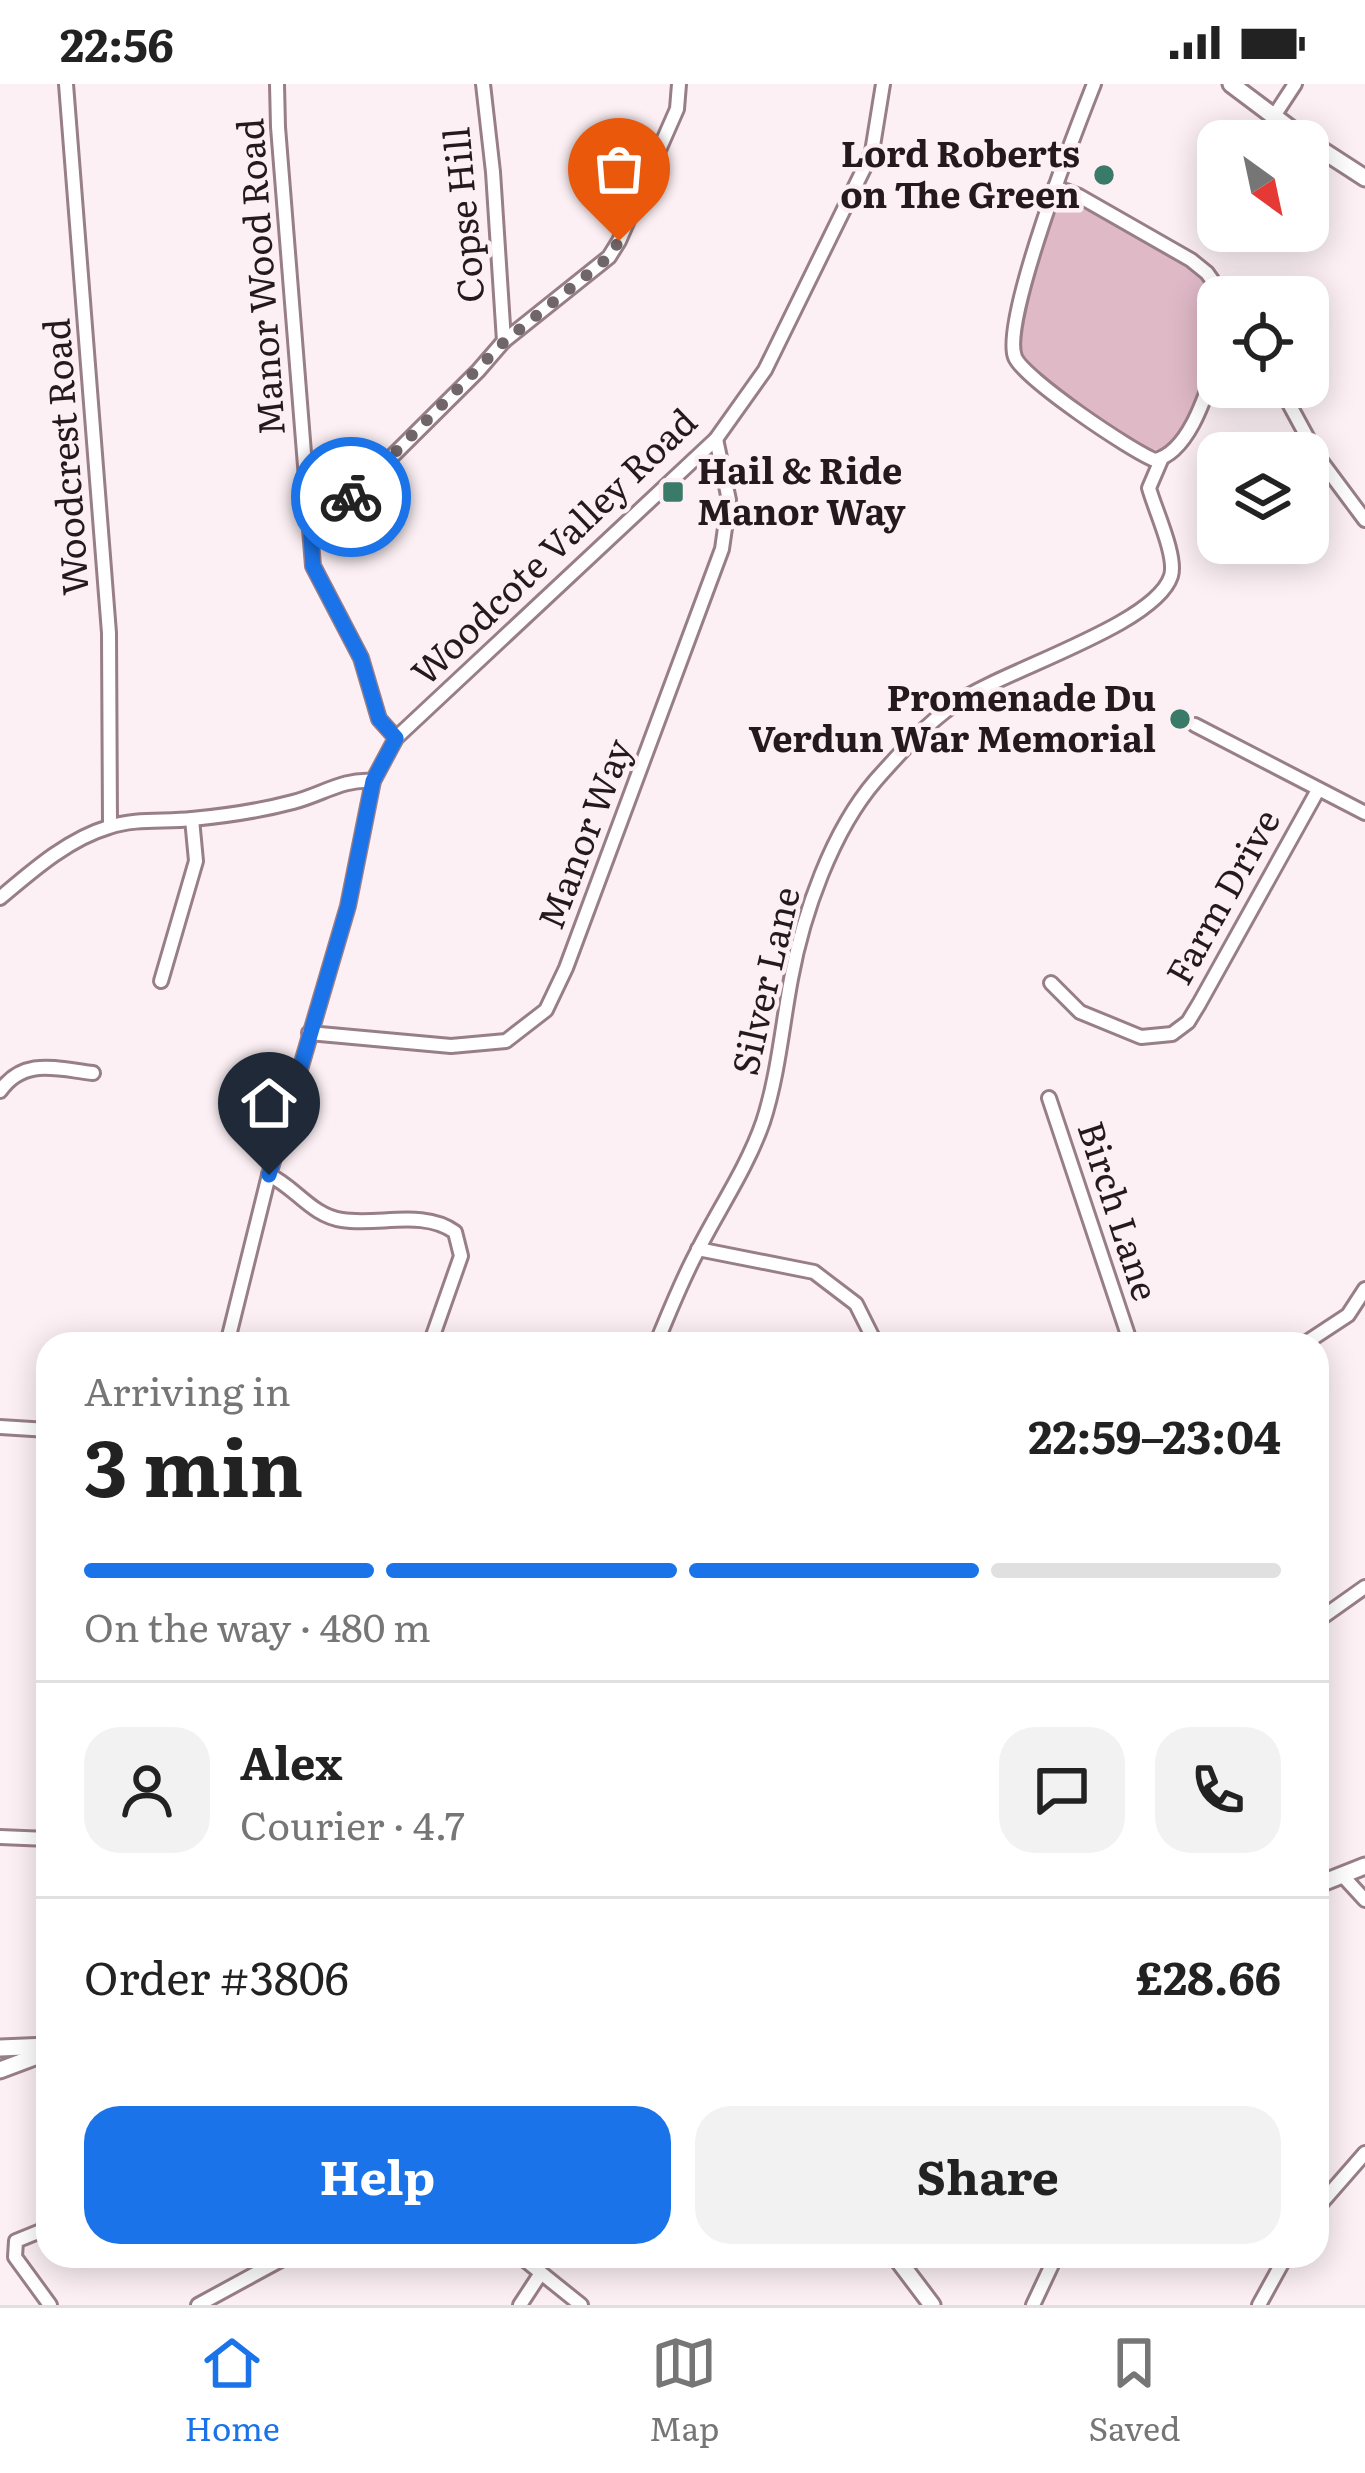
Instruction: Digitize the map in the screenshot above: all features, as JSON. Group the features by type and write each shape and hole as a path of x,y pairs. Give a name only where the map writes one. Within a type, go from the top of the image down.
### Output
{"main road":[{"path":"1231,84 1279,120"},
{"path":"1329,155 1365,178"},
{"path":"1329,1881 1365,1866"},
{"path":"0,2048 36,2049"},
{"path":"0,2070 36,2054"},
{"path":"904,2268 932,2305"}],"street":[{"name":"Woodcrest Road","path":"66,84 109,633 110,826"},
{"name":"Manor Wood Road","path":"277,84 313,566 361,658 379,719 396,738"},
{"name":"Copse Hill","path":"483,84 505,341"},
{"path":"311,536 505,341 609,257 677,109 680,84"},
{"name":"Woodcote Valley Road","path":"230,1332 269,1175 348,906 373,781 396,738 716,439 764,370 872,152 883,84"},
{"path":"1094,84 1055,187 1016,321 1015,357 1025,372 1147,457 1161,460 1174,452 1198,408"},
{"path":"1274,116 1295,84"},
{"path":"1055,187 1191,260 1210,276"},
{"path":"1291,408 1318,457 1365,520"},
{"name":"Manor Way","path":"309,1033 451,1046 506,1041 546,1010 566,968 722,549 729,500 716,439"},
{"name":"Silver Lane","path":"661,1332 762,1125 804,923 857,807 907,746 954,704 1122,620 1164,589 1173,566 1149,488 1161,460"},
{"path":"1196,724 1365,813"},
{"path":"0,898 38,866 110,826 293,802 355,779 373,781"},
{"name":"Farm Drive","path":"1051,983 1080,1012 1141,1037 1163,1037 1181,1028 1199,1004 1318,790"},
{"path":"161,981 196,861 191,819"},
{"path":"0,1091 15,1075 31,1068 93,1073"},
{"name":"Birch Lane","path":"1048,1098 1127,1332"},
{"path":"269,1175 337,1220 423,1221 455,1232 461,1256 434,1332"},
{"path":"698,1249 814,1272 856,1304 870,1332"},
{"path":"1322,1332 1348,1315 1365,1289"},
{"path":"0,1427 36,1429"},
{"path":"1329,1612 1365,1587"},
{"path":"0,1837 36,1838"},
{"path":"1342,1875 1365,1900"},
{"path":"1329,2194 1365,2153"},
{"path":"36,2233 16,2241 15,2257 50,2305"},
{"path":"198,2305 266,2268"},
{"path":"536,2268 581,2305"},
{"path":"1033,2305 1050,2268"},
{"path":"1258,2305 1279,2268"},
{"path":"520,2305 542,2272"}],"shaded area":[{"path":"1063,200 1073,203 1110,221 1202,276 1197,276 1197,399 1180,436 1165,448 1148,449 1123,437 1034,372 1021,355 1019,337 1032,282 1057,204"}],"way so far":[{"path":"351,497 505,341 609,257 619,241"}],"place":[{"name":"Lord Roberts on The Green","path":"1104,175"},
{"name":"Hail & Ride Manor Way","path":"673,492"},
{"name":"Promenade Du Verdun War Memorial","path":"1180,719"}],"route":[{"path":"269,1175 348,906 373,781 396,738 379,719 361,658 313,566 311,536 351,497"}]}
